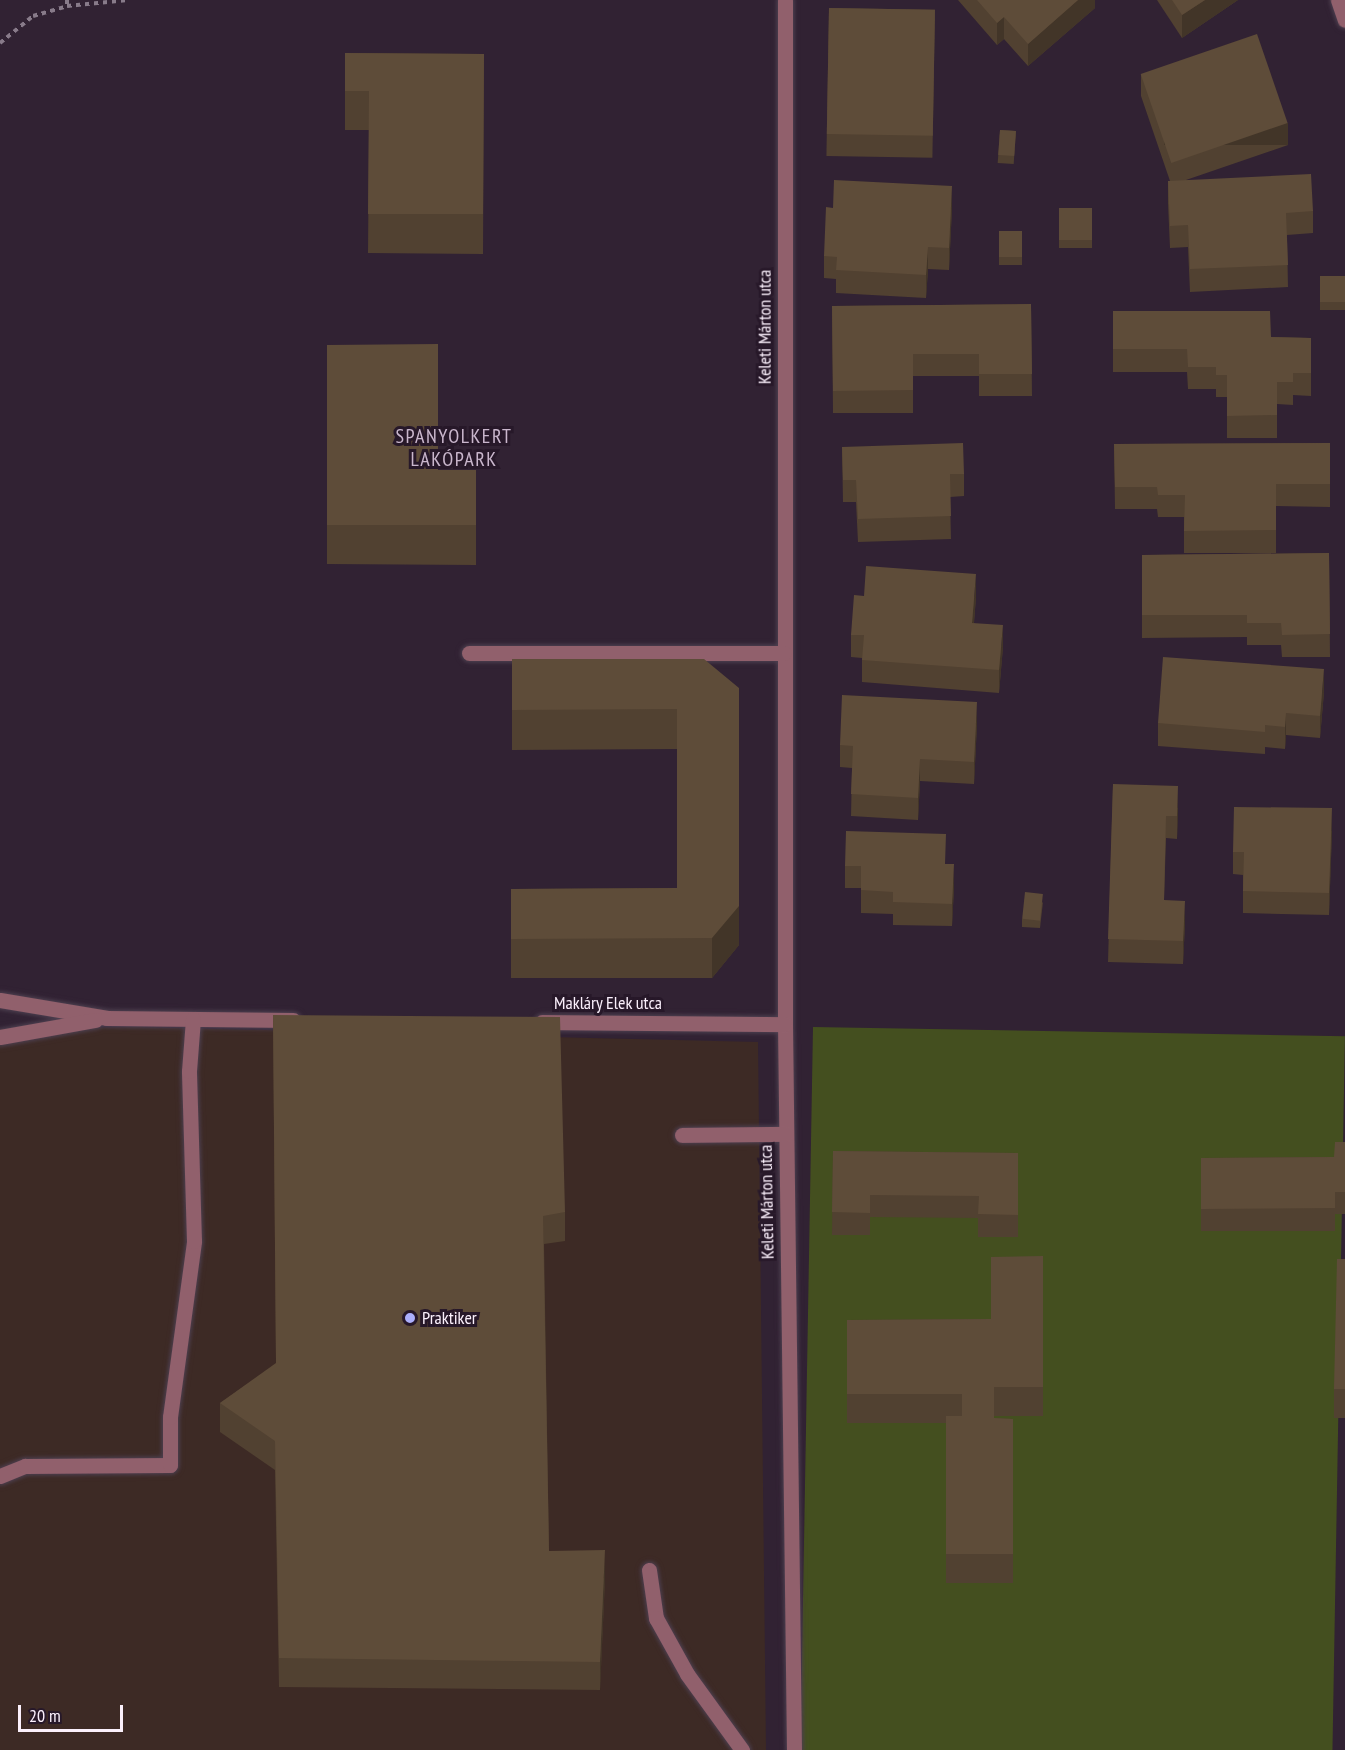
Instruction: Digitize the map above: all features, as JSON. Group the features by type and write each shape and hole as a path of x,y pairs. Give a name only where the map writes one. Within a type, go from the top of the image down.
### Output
{"street":[{"name":"Keleti Márton utca","path":"785,0 785,1024 794,1750"},
{"path":"1338,0 1345,20"},
{"path":"469,652 784,653"},
{"path":"0,1000 107,1018 311,1020"},
{"path":"0,1038 107,1018"},
{"path":"0,1476 25,1466 170,1465 172,1394 194,1241 189,1082 193,1019"},
{"name":"Makláry Elek utca","path":"524,1022 785,1024"},
{"path":"682,1136 786,1134"},
{"path":"649,1570 656,1618 687,1674 742,1750"}],"path":[{"path":"67,0 67,6"},
{"path":"0,43 33,16 67,6 128,0"}],"shaded area":[{"path":"135,1027 758,1042 766,1750 0,1750 0,1029"}],"green space":[{"path":"813,1027 1345,1036 1332,1750 800,1750"}],"building":[{"path":"977,0 1078,0 1028,44 1004,17 997,23"},
{"path":"1172,0 1205,0 1182,15"},
{"path":"829,8 935,10 933,136 827,134"},
{"path":"1257,34 1288,123 1171,163 1141,74"},
{"path":"345,53 484,54 483,214 368,214 369,91 345,91"},
{"path":"1000,130 1016,131 1014,156 998,155"},
{"path":"1311,174 1313,211 1286,213 1288,265 1190,269 1188,225 1170,226 1168,181"},
{"path":"834,180 952,186 949,248 928,247 926,275 836,270 837,257 824,256 826,207 833,208"},
{"path":"1059,208 1092,208 1092,240 1059,240"},
{"path":"999,231 1022,231 1022,257 999,257"},
{"path":"1320,276 1345,276 1345,302 1320,302"},
{"path":"1031,304 1032,374 979,374 979,354 913,354 913,390 833,391 832,306"},
{"path":"1113,311 1270,311 1271,337 1311,338 1311,373 1293,373 1293,382 1277,382 1277,415 1227,416 1227,375 1216,375 1216,367 1188,367 1187,349 1113,349"},
{"path":"438,344 438,470 476,470 476,525 327,525 327,345"},
{"path":"963,443 964,474 950,474 951,516 858,519 856,480 843,480 842,447"},
{"path":"1330,443 1330,484 1276,484 1276,530 1184,531 1185,495 1158,495 1157,487 1115,487 1114,444"},
{"path":"1329,553 1330,634 1282,635 1281,623 1247,623 1247,615 1142,615 1142,555"},
{"path":"866,566 976,574 972,623 1003,625 999,670 862,660 864,635 851,635 854,595 864,596"},
{"path":"1163,657 1324,669 1320,716 1286,713 1285,727 1265,725 1265,732 1158,723"},
{"path":"512,659 704,659 739,688 739,906 712,938 511,939 511,889 677,888 677,709 512,710"},
{"path":"842,695 977,702 974,762 920,759 918,798 851,794 853,746 840,745"},
{"path":"1113,784 1178,786 1177,816 1166,816 1164,900 1185,901 1183,941 1108,939"},
{"path":"1234,807 1332,808 1329,893 1243,891 1244,852 1233,852"},
{"path":"846,831 946,834 945,864 954,864 952,904 893,902 893,892 861,890 861,866 845,866"},
{"path":"1025,892 1043,894 1040,921 1022,919"},
{"name":"Praktiker","path":"273,1015 560,1017 565,1212 543,1216 549,1551 605,1550 600,1662 279,1658 275,1441 220,1403 276,1363"},
{"path":"1335,1142 1345,1142 1345,1192 1335,1192 1335,1208 1201,1209 1201,1158 1334,1157"},
{"path":"833,1151 1018,1153 1018,1215 978,1214 979,1196 870,1195 870,1213 832,1212"},
{"path":"1043,1256 1043,1387 994,1387 994,1418 1013,1419 1013,1554 946,1554 946,1416 962,1416 962,1394 847,1394 847,1320 991,1319 991,1257"},
{"path":"1337,1259 1345,1259 1345,1389 1334,1389"}],"place":[{"name":"Praktiker","path":"410,1318"}],"district":[{"name":"SPANYOLKERT LAKÓPARK","path":"454,448"}]}
